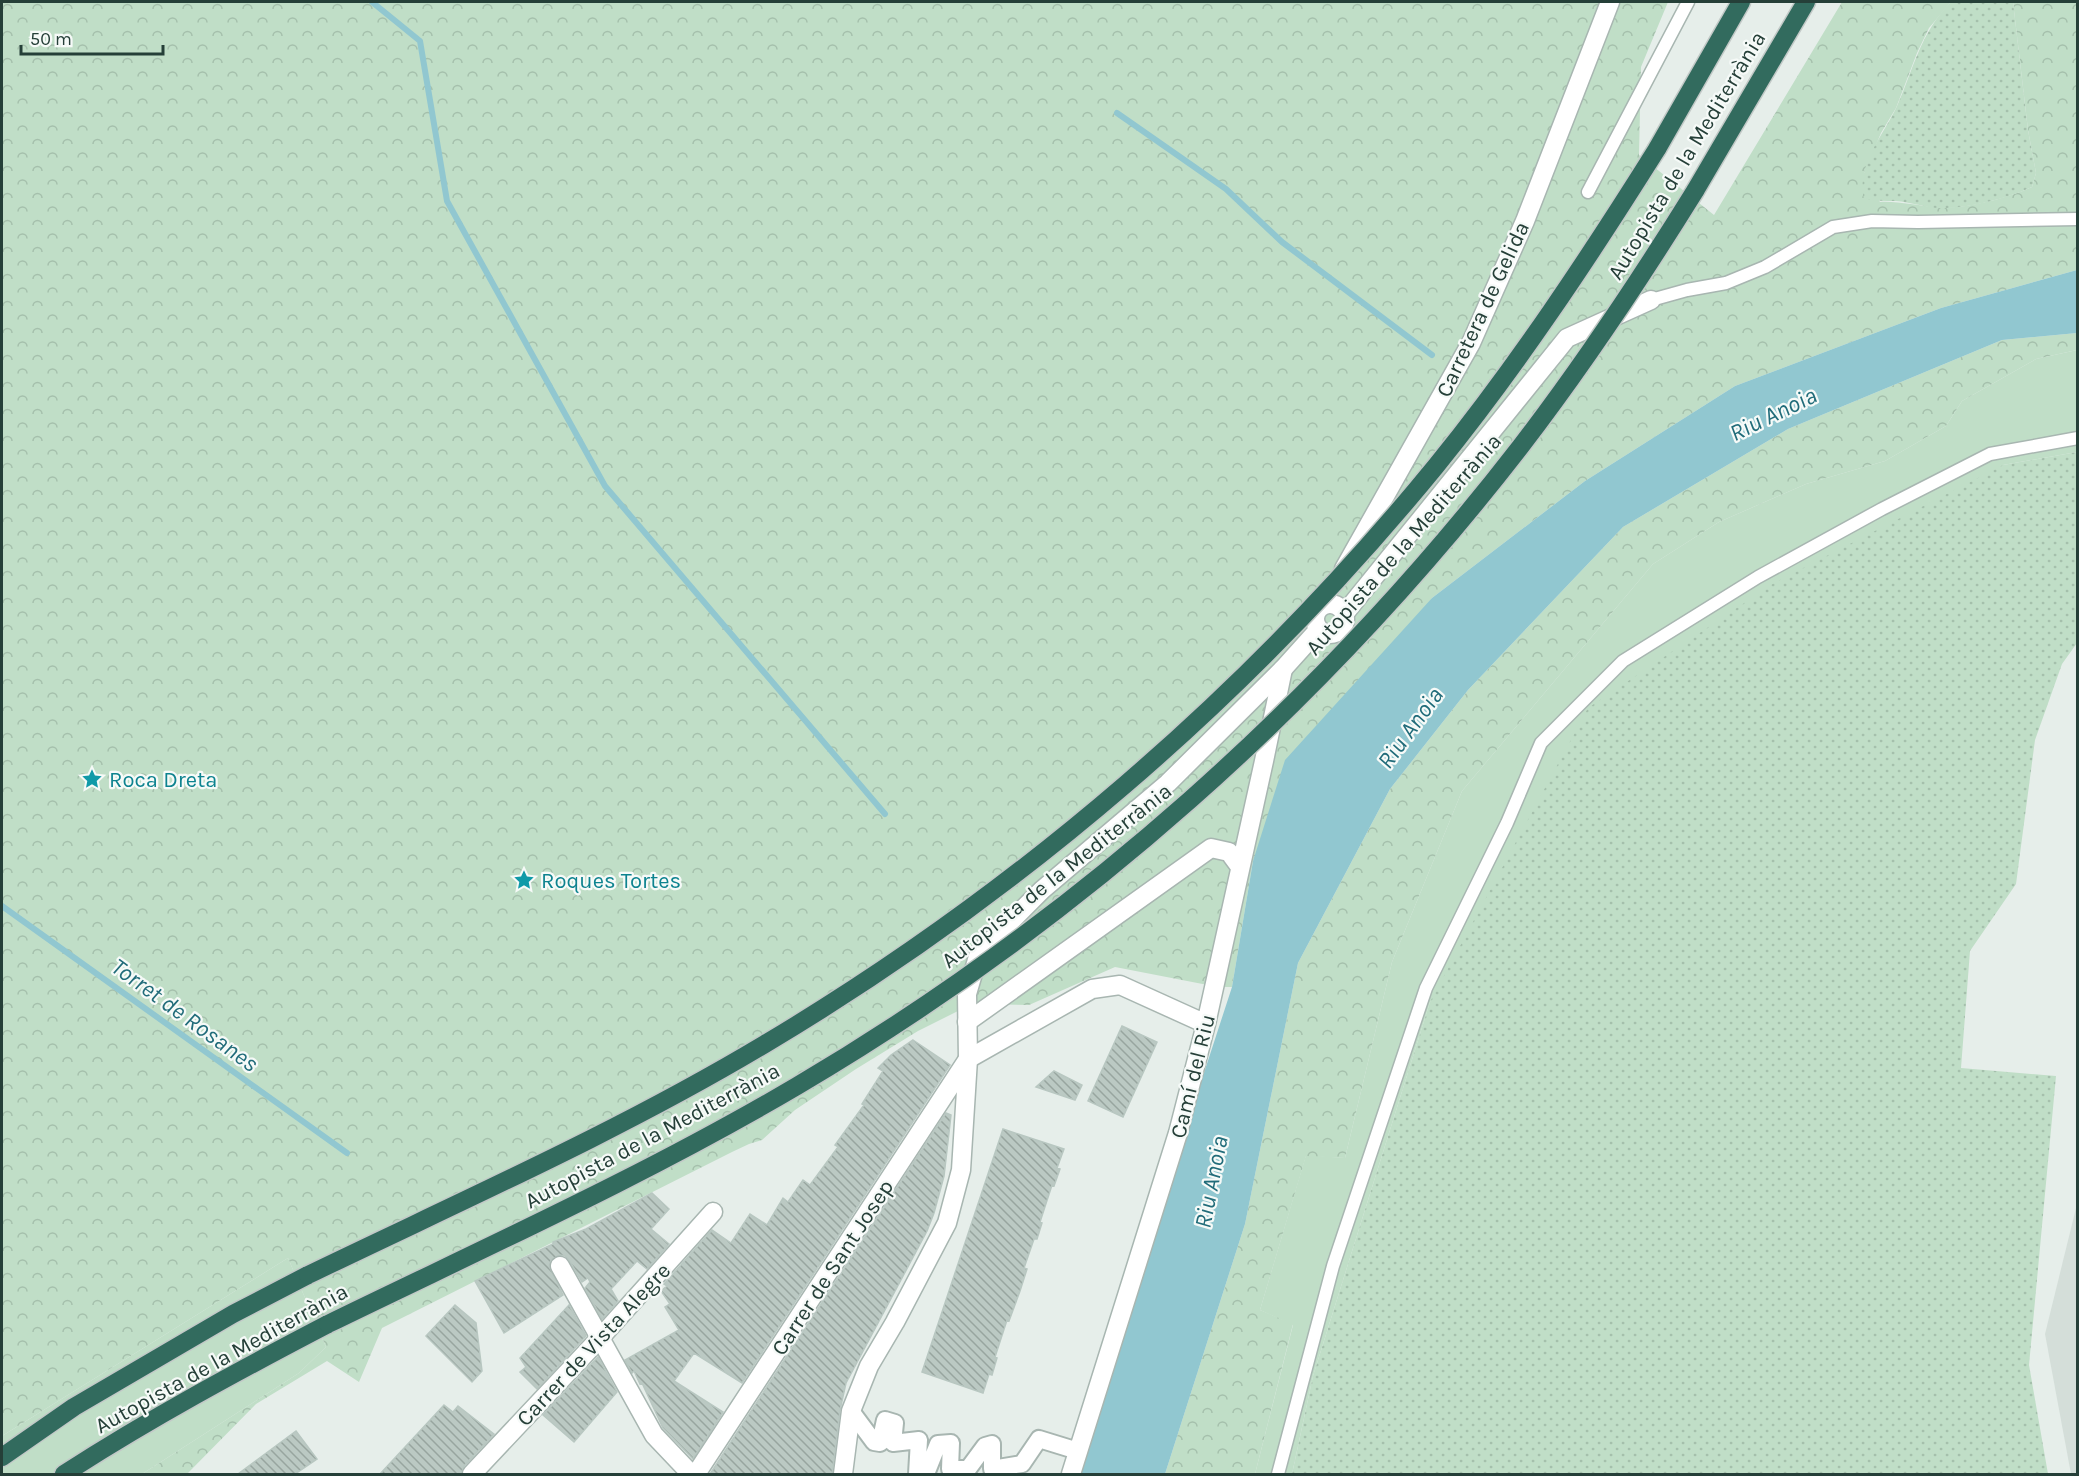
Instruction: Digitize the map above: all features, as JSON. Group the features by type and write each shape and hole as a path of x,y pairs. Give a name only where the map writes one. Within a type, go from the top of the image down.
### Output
{"highway":[{"name":"Autopista de la Mediterrània","path":"2,1457 74,1407 233,1314 308,1275 597,1136 765,1044 884,969 949,924 1059,840 1167,748 1311,608 1405,502 1461,434 1550,314 1657,149 1741,2"},
{"name":"Autopista de la Mediterrània","path":"64,1474 162,1414 246,1367 328,1324 632,1177 801,1084 987,964 1116,863 1190,800 1296,701 1432,554 1518,449 1565,387 1630,293 1695,191 1806,2"}],"street":[{"name":"Carretera de Gelida","path":"1326,604 1357,543 1471,343 1525,221 1610,2"},
{"path":"1345,613 1337,605 1326,604 1321,606 1315,615 1315,620 1319,629 1328,634 1338,632 1345,624 1345,613 1567,338 1652,300"},
{"path":"843,1474 851,1411 869,1366 947,1223 961,1170 968,1059 967,994 979,953 1042,890 1168,783 1283,669 1319,629"},
{"name":"Camí del Riu","path":"1071,1474 1178,1133 1206,1024 1283,669"},
{"path":"967,1022 1211,848 1229,852 1239,867"},
{"path":"968,1059 1092,988 1120,985 1206,1024"},
{"name":"Carrer de Sant Josep","path":"696,1474 968,1059"},
{"name":"Carrer de Vista Alegre","path":"472,1474 600,1338 713,1212"},
{"path":"560,1266 654,1435 691,1474"},
{"path":"851,1411 874,1442 880,1443 885,1420 895,1422 893,1443 919,1440 917,1474"},
{"path":"926,1474 938,1444 951,1443 950,1469 968,1469 985,1446 992,1444 992,1468 1022,1464 1039,1439 1078,1451"}],"lane":[{"path":"1588,192 1688,2"},
{"path":"1652,300 1687,290 1726,283 1765,267 1833,227 1872,221 2078,219"},
{"path":"1278,1474 1333,1266 1426,988 1507,823 1541,743 1623,661 1758,577 1882,509 1990,454 2078,438"}],"shaded area":[{"path":"2077,1204 2078,1474 2071,1474 2045,1334"}],"green space":[{"path":"2,2 1668,2 1641,67 1639,155 1714,215 1842,2 1951,2 1929,28 1896,108 1881,133 1864,173 1880,202 1959,207 1998,199 2032,187 2036,173 2028,130 2013,2 2077,2 2077,270 1941,308 1735,386 1585,481 1432,598 1253,861 1232,987 1218,987 1115,967 1029,1005 972,1004 918,1031 856,1069 795,1110 762,1140 732,1152 382,1328 359,1382 327,1361 256,1404 187,1474 142,1474 299,1373 326,1347 288,1258 2,1436"},
{"path":"1951,2 2013,2 2028,130 2036,173 2032,187 1986,202 1948,208 1864,199 1864,174 1872,151 1897,106 1925,39 1940,14"},
{"path":"2077,333 2077,350 2036,359 1962,401 1946,426 1885,461 1806,484 1719,522 1653,564 1462,791 1392,962 1345,1158 1306,1156 1260,1310 1293,1324 1255,1474 1165,1474 1245,1224 1298,963 1390,789 1468,690 1623,527 1788,429 2002,340"},
{"path":"2077,350 2077,452 2003,465 1430,1002 1313,1376 1292,1474 1255,1474 1293,1325 1260,1310 1306,1155 1345,1158 1392,962 1462,791 1653,564 1719,522 1806,484 1885,461 1946,426 1962,401 2036,359"},
{"path":"2077,452 2077,643 2062,664 2035,740 2016,884 1970,951 1961,1068 2056,1076 2029,1365 2048,1474 1292,1474 1313,1376 1430,1002 1588,708 1774,583 2003,465"},
{"path":"288,1258 326,1347 299,1373 142,1474 2,1474 2,1436"}],"water":[{"name":"Riu Anoia","path":"2077,270 2077,333 2002,340 1788,429 1623,527 1468,690 1390,789 1298,963 1245,1224 1165,1474 1079,1474 1232,987 1253,861 1285,760 1432,598 1585,481 1735,386 1941,308"}],"building":[{"path":"1122,1026 1157,1042 1123,1117 1088,1101"},
{"path":"913,1040 950,1065 742,1383 694,1353 674,1381 723,1412 693,1459 663,1428 642,1383 640,1384 634,1371 632,1373 625,1360 679,1330 665,1307 670,1304 661,1291 667,1286 664,1284 712,1230 731,1243 750,1214 767,1225 783,1198 788,1202 803,1180 810,1185 838,1147 835,1145 864,1105 862,1104 883,1071 878,1068 891,1055"},
{"path":"1054,1071 1082,1085 1075,1100 1036,1087"},
{"path":"946,1113 951,1115 944,1176 934,1213 927,1231 846,1383 840,1410 832,1474 710,1474"},
{"path":"1003,1129 1064,1149 1057,1168 1060,1169 1054,1186 1052,1185 1040,1222 1042,1223 1037,1239 1034,1239 1024,1268 1027,1269 1020,1291 1009,1321 1007,1320 995,1357 997,1358 992,1375 989,1374 983,1393 922,1372"},
{"path":"652,1193 669,1209 651,1229 669,1244 647,1269 637,1261 611,1289 618,1301 602,1319 585,1288 590,1282 588,1278 582,1282 569,1260 560,1255 551,1260 549,1266 563,1295 504,1333 475,1281 553,1242 586,1229"},
{"path":"455,1305 476,1323 482,1371 472,1382 426,1336"},
{"path":"569,1305 586,1336 537,1389 520,1372 526,1367 520,1358"},
{"path":"598,1357 617,1392 574,1442 543,1415"},
{"path":"444,1405 453,1412 458,1406 494,1434 464,1466 461,1474 380,1474"},
{"path":"296,1431 317,1459 295,1474 238,1474"}],"waterway":[{"path":"372,2 420,41 447,201 605,486 885,814"},
{"path":"1117,113 1226,189 1282,242 1432,355"},
{"name":"Torret de Rosanes","path":"2,906 347,1153"}],"place":[{"name":"Roca Dreta","path":"92,779"},
{"name":"Roques Tortes","path":"524,880"}]}
